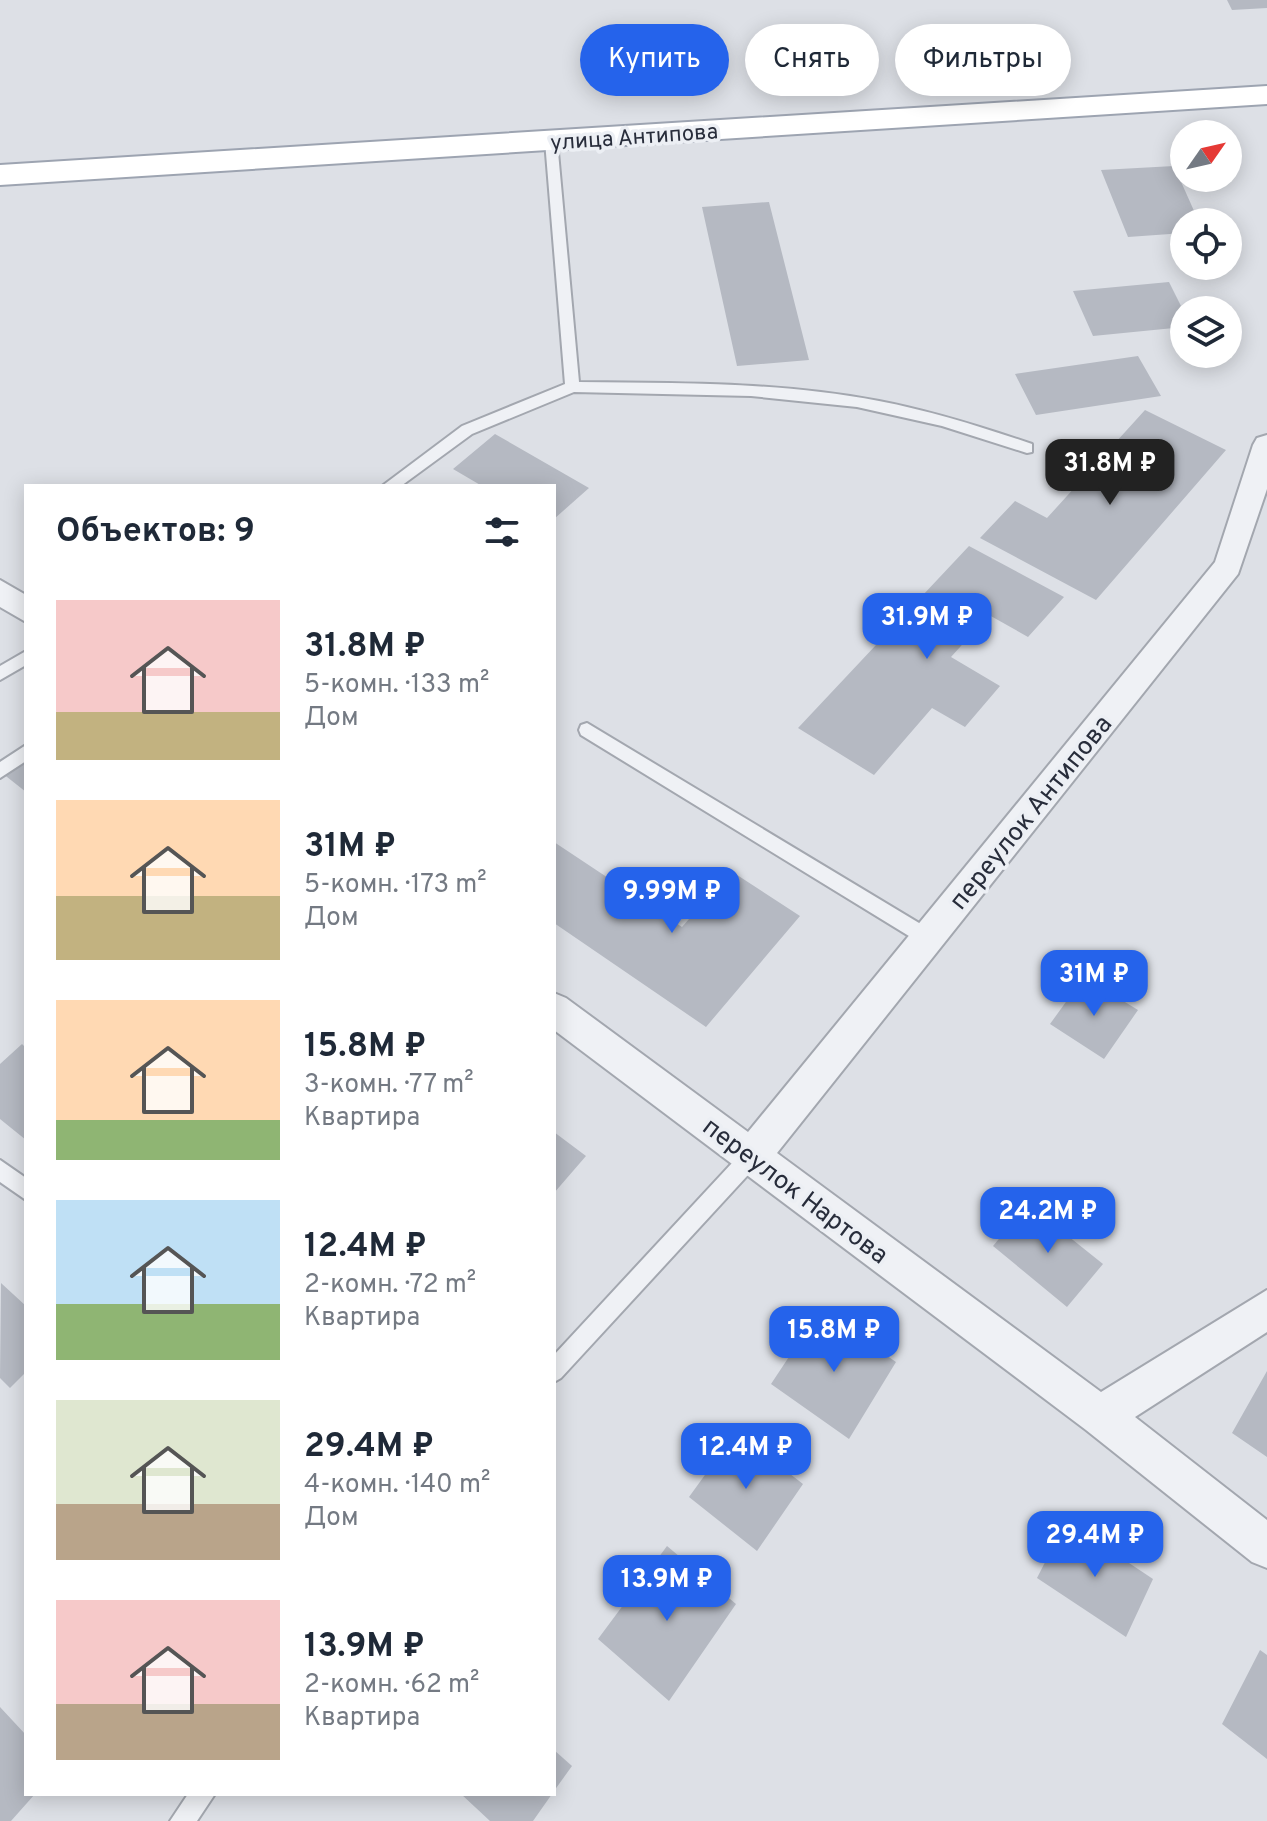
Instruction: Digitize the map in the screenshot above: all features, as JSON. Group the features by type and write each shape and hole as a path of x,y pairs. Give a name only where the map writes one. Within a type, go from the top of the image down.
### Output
{"main road":[{"name":"улица Антипова","path":"0,175 1267,95"}],"street":[{"name":"переулок Антипова","path":"752,1156 1228,566 1267,445"},
{"path":"0,591 24,609"},
{"name":"переулок Нартова","path":"556,1010 1100,1416 1267,1547"},
{"path":"1100,1416 1267,1309"}],"lane":[{"path":"551,141 572,387"},
{"path":"393,484 467,430 572,387 694,389 857,402 952,423 1027,448"},
{"path":"0,674 24,658"},
{"path":"587,730 928,938"},
{"path":"0,771 24,753"},
{"path":"556,1369 752,1156"},
{"path":"0,1169 24,1189"},
{"path":"182,1821 201,1796"}],"building":[{"path":"1227,0 1267,0 1267,8 1232,10"},
{"path":"1170,166 1170,192 1186,192 1193,208 1170,208 1170,234 1128,237 1101,170"},
{"path":"769,202 809,360 737,366 702,207"},
{"path":"1169,282 1176,296 1170,296 1170,328 1093,336 1073,291"},
{"path":"1138,356 1161,396 1036,415 1015,374"},
{"path":"1145,410 1226,450 1096,600 980,538 1015,501 1047,518"},
{"path":"495,434 589,488 556,517 556,484 479,484 453,469"},
{"path":"969,546 1064,597 1028,637 989,615 951,657 1000,686 965,727 932,708 874,775 798,728"},
{"path":"24,756 24,790 2,773"},
{"path":"556,843 682,927 731,871 800,916 706,1027 556,924"},
{"path":"1084,977 1138,1010 1104,1059 1050,1024"},
{"path":"22,1044 24,1046 24,1138 0,1119 0,1064"},
{"path":"556,1134 586,1156 556,1191"},
{"path":"1028,1204 1103,1264 1067,1307 993,1246"},
{"path":"1,1283 24,1304 24,1374 10,1388 0,1378"},
{"path":"820,1310 896,1362 849,1439 771,1384"},
{"path":"1267,1371 1267,1457 1232,1433"},
{"path":"736,1432 803,1484 757,1551 689,1497"},
{"path":"1066,1521 1153,1579 1126,1637 1037,1578"},
{"path":"667,1546 736,1604 669,1701 598,1639"},
{"path":"1260,1650 1267,1655 1267,1759 1222,1724"},
{"path":"0,1707 24,1733 24,1796 33,1796 11,1821 0,1821"},
{"path":"556,1752 572,1766 556,1788"},
{"path":"463,1796 551,1796 533,1821 490,1821"}]}
